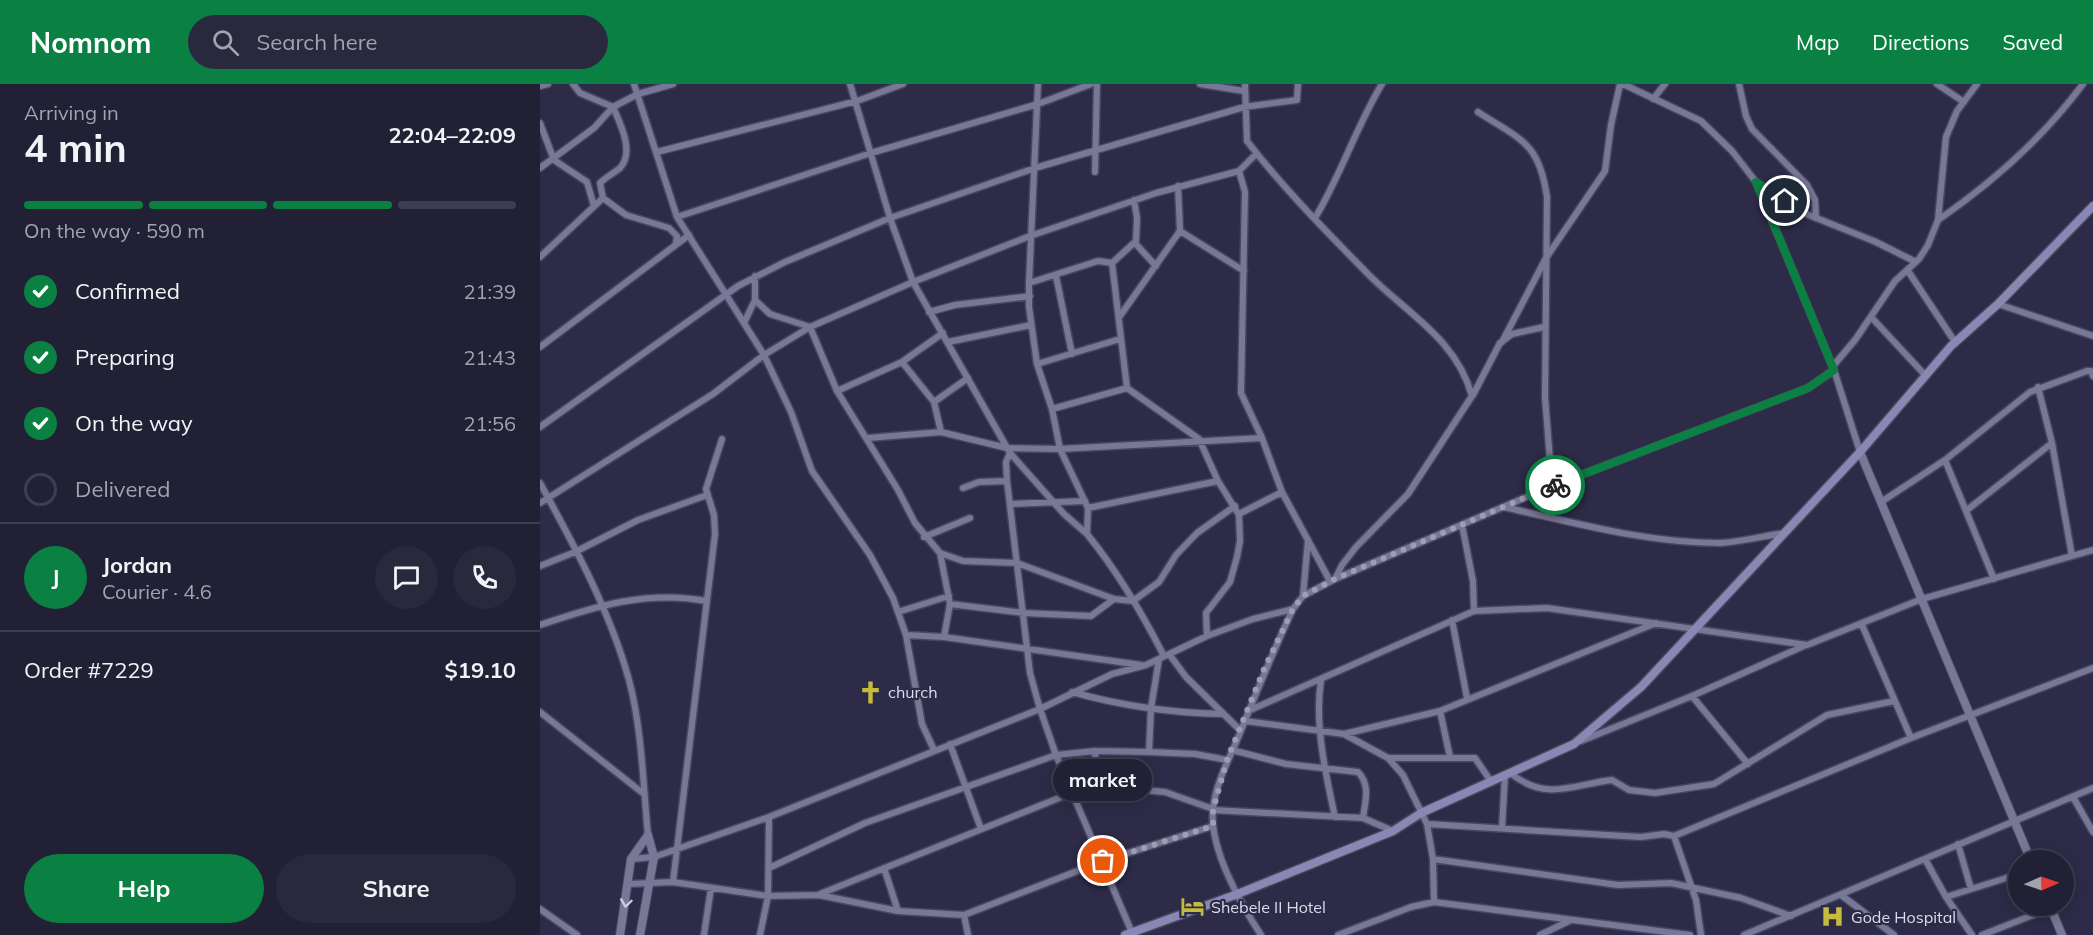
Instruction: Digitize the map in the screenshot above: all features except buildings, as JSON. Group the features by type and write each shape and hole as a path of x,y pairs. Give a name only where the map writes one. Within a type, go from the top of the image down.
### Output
{"main road":[{"path":"1130,934 1235,895 1393,831 1421,813 1574,744 1625,702 1860,452 1955,342 1998,304 2093,206"}],"street":[{"path":"540,86 548,84"},
{"path":"573,84 580,93 613,107 620,121 626,154 620,167 600,183 603,198 626,215 669,228 677,236 676,243"},
{"path":"634,84 677,217 764,355 791,412 812,471 870,555 898,612 906,635 922,724 934,750"},
{"path":"540,168 554,160 594,128 613,107 638,94 673,84"},
{"path":"850,84 857,101 890,218 913,282 1009,451 1055,504 1087,534 1111,564 1164,656 1241,731"},
{"path":"657,152 857,101 903,84"},
{"path":"1038,84 1030,236 1031,325 1037,364 1052,409 1060,449 1086,504 1087,534"},
{"path":"677,217 871,153 1038,104 1091,84"},
{"path":"1095,172 1097,84"},
{"path":"1200,84 1245,88 1246,141 1369,275 1426,323 1444,343 1467,376 1472,396"},
{"path":"540,427 755,276 890,218 1035,168 1244,107 1297,100 1298,84"},
{"path":"1315,218 1338,178 1359,123 1382,84"},
{"path":"1332,580 1341,564 1356,547 1408,494 1472,396 1546,258 1605,171 1611,125 1621,84 1701,121 1732,151 1756,182 1833,368 1860,452 2026,850"},
{"path":"1637,91 1642,84"},
{"path":"1653,99 1665,84"},
{"path":"1739,84 1746,116 1752,129 1807,185 1815,200 1816,218"},
{"path":"1937,84 1964,102"},
{"path":"1261,935 1235,895 1213,826 1213,810 1227,760 1241,731 1264,669 1293,609 1303,596 1332,580 1552,486 1808,388 1833,368 1872,318 1895,281 1908,271 1928,245 1938,220 1946,137 1956,111 1977,84"},
{"path":"1938,220 1972,196 2043,135 2082,84"},
{"path":"1478,112 1525,143 1538,158 1547,197 1545,407 1552,486"},
{"path":"540,123 554,160 587,182 594,206"},
{"path":"540,503 549,500 712,394 764,355 810,327 913,282 1030,236 1179,186 1239,171 1256,154"},
{"path":"1239,171 1245,192 1241,393 1262,438 1282,492 1332,580"},
{"path":"1756,182 1816,218 1876,242 1916,262"},
{"path":"1120,316 1180,231 1179,186"},
{"path":"540,257 603,198"},
{"path":"1134,200 1137,218 1136,243 1156,266"},
{"path":"1180,231 1244,271"},
{"path":"540,347 689,235"},
{"path":"1029,283 1098,261 1112,263 1136,243"},
{"path":"1112,263 1127,388 1199,440 1218,481 1239,514 1240,541 1237,556 1230,582 1206,613 1207,636"},
{"path":"1908,271 1955,342"},
{"path":"744,322 755,300 755,276"},
{"path":"1056,276 1072,354"},
{"path":"929,312 955,305 1030,296"},
{"path":"755,300 770,314 810,327 837,391 868,438 924,537 940,553 963,561 1017,563 1114,599 1134,601 1160,582 1176,555 1197,532 1234,506"},
{"path":"1998,304 2093,336"},
{"path":"1872,318 1925,375"},
{"path":"948,342 1031,325"},
{"path":"1502,342 1512,334 1544,327"},
{"path":"837,391 902,362 942,333"},
{"path":"1037,364 1120,339"},
{"path":"902,362 934,402 941,432"},
{"path":"1881,502 1945,460 2038,387 2087,371 2091,371 2093,376"},
{"path":"934,402 968,378"},
{"path":"2038,387 2052,443 2072,556"},
{"path":"1052,409 1127,388"},
{"path":"868,438 941,432 1009,451 1131,447 1199,440 1262,438"},
{"path":"673,882 715,534 714,515 706,489 722,439"},
{"path":"1967,510 2052,443"},
{"path":"1009,451 1005,462 1030,673 1056,755 1103,861 1130,934"},
{"path":"1945,460 1994,579"},
{"path":"963,488 979,482 1007,481"},
{"path":"1011,504 1086,504 1218,481"},
{"path":"540,483 601,604 629,680 648,835 654,857 640,935"},
{"path":"1239,514 1282,492"},
{"path":"540,566 575,552 638,520 707,495"},
{"path":"1503,507 1604,530 1683,541 1723,543 1784,533"},
{"path":"924,537 970,518"},
{"path":"1462,525 1473,581 1474,611"},
{"path":"1303,596 1308,540"},
{"path":"1574,744 1922,599 2093,550"},
{"path":"940,553 950,604 944,637"},
{"path":"540,625 601,604 650,596 681,597 706,602"},
{"path":"898,612 949,596"},
{"path":"950,604 1024,613 1091,616 1114,599"},
{"path":"1248,711 1321,681 1359,660 1474,611 1547,608 1694,627 1807,645"},
{"path":"631,859 654,857 678,850 770,817 1040,709 1112,674 1146,665 1207,636 1253,619 1293,609"},
{"path":"1452,620 1467,698"},
{"path":"1245,721 1344,734 1440,711 1467,698 1657,623"},
{"path":"1862,625 1911,738"},
{"path":"906,635 944,637 1146,665"},
{"path":"1149,752 1151,708 1164,656"},
{"path":"1427,824 1641,837 1664,834 1674,836 1911,738 2093,668"},
{"path":"1321,681 1321,732 1325,769 1335,817"},
{"path":"1072,692 1110,702 1151,708 1223,714"},
{"path":"1692,696 1748,764"},
{"path":"1503,827 1507,774 1536,789 1575,788 1612,780 1629,790 1655,793 1714,784 1827,715 1894,701"},
{"path":"1440,711 1450,757"},
{"path":"540,712 644,794"},
{"path":"1344,734 1388,758 1403,775 1427,824 1433,859 1434,902"},
{"path":"950,744 981,829"},
{"path":"1232,750 1286,764 1351,770 1364,778 1366,797 1363,818"},
{"path":"1095,751 1097,790"},
{"path":"769,868 865,823 966,789 1056,755 1095,751 1149,752 1194,754 1227,760"},
{"path":"1388,758 1475,758 1490,780"},
{"path":"1744,935 2093,788"},
{"path":"819,895 1074,792 1097,790 1165,792 1213,810 1363,818 1393,831"},
{"path":"2073,797 2091,824 2093,832"},
{"path":"760,935 768,896 770,817"},
{"path":"628,884 673,882 768,896 819,895 898,911 964,915 1103,861 1213,826"},
{"path":"620,935 631,859 648,835"},
{"path":"1674,836 1696,900 1701,935"},
{"path":"1958,844 1971,889"},
{"path":"1433,859 1618,885 1654,883 1691,887 1741,898 1791,916"},
{"path":"1925,859 1946,897 1972,935"},
{"path":"884,868 898,911"},
{"path":"1946,897 2008,877"},
{"path":"704,935 711,888"},
{"path":"1841,895 1894,935"},
{"path":"1338,935 1411,907 1434,902 1690,935"},
{"path":"540,909 578,935"},
{"path":"964,915 968,935"},
{"path":"1982,935 2028,916"},
{"path":"2054,916 2062,935"},
{"path":"1540,935 1570,920"},
{"path":"1644,935 1655,931"}],"way so far":[{"path":"1103,861 1213,826 1213,810 1227,760 1245,721 1264,669 1293,609 1303,596 1335,579 1555,485"}],"place":[{"name":"church","path":"870,692"},
{"name":"market","path":"1103,861"},
{"name":"Shebele II Hotel","path":"1193,907"},
{"name":"Gode Hospital","path":"1833,917"}],"route":[{"path":"1555,485 1808,388 1834,370 1756,182 1785,201"}]}
